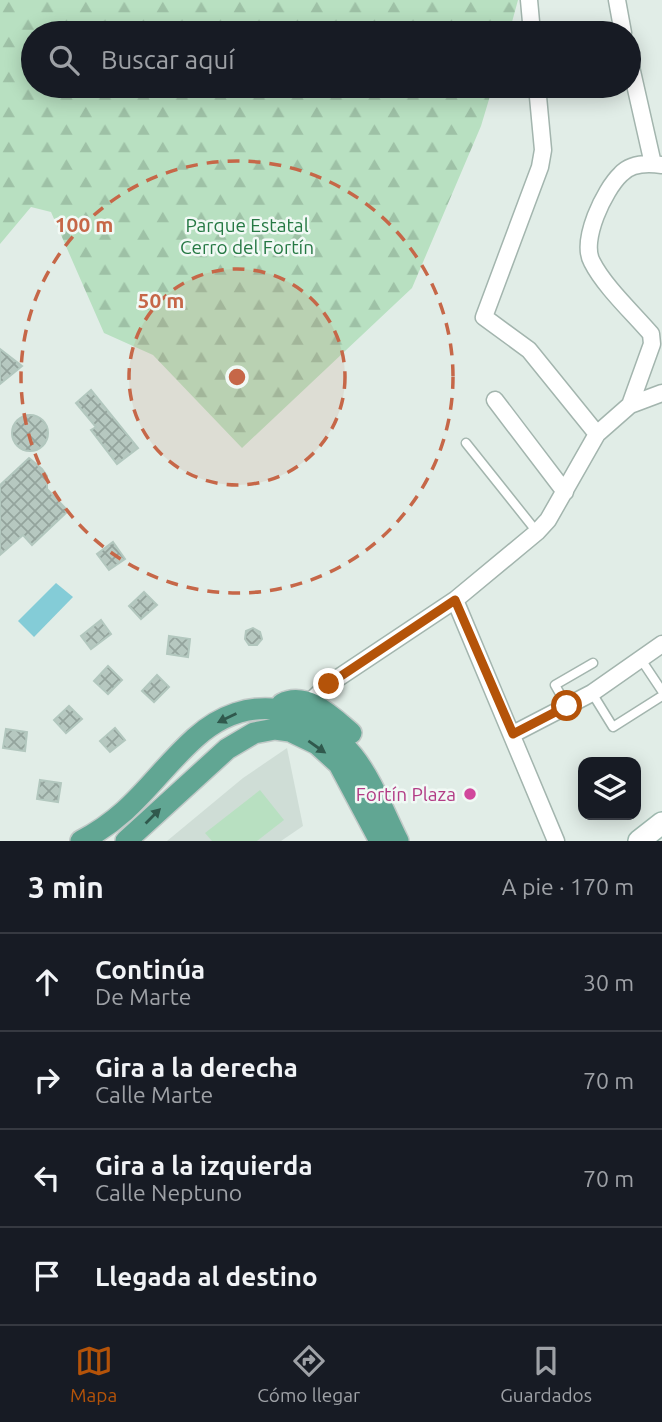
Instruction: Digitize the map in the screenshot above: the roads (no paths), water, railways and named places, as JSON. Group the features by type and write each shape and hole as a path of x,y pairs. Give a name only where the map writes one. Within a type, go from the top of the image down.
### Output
{"main road":[{"path":"254,733 275,708 288,701 303,709 354,758 398,841"},
{"path":"81,841 108,827 143,796 195,738 247,709 275,708"},
{"path":"303,709 326,712 350,733 371,759 414,841"},
{"path":"126,841 226,749 254,733 275,729 290,732 317,744 339,764 380,841"},
{"path":"639,841 662,823"}],"street":[{"path":"529,0 531,21"},
{"path":"617,0 621,21"},
{"path":"538,98 543,150 540,167 484,317 529,351 597,434"},
{"path":"630,405 653,344 650,334 592,262 587,247 590,226 621,174 635,165 658,164 640,98"},
{"path":"303,709 329,684 455,600 537,532 565,492 597,434 630,405 662,393"},
{"path":"495,400 565,492"},
{"path":"455,600 556,841"},
{"path":"513,734 592,693 642,661 662,644"}],"lane":[{"path":"466,443 537,532"},
{"path":"592,693 613,727 662,693 642,661"},
{"path":"567,706 555,685 593,663"}],"water":[{"path":"56,583 73,597 34,637 18,621"}],"place":[{"name":"Fortín Plaza","path":"470,794"}],"park label":[{"name":"Parque Estatal Cerro del Fortín","path":"247,236"}]}
